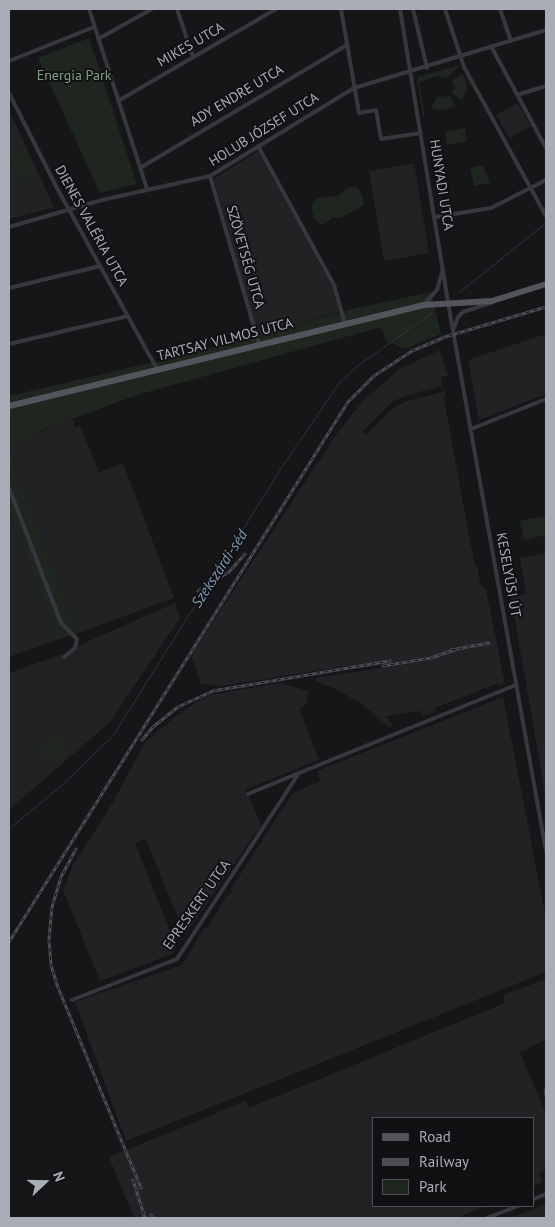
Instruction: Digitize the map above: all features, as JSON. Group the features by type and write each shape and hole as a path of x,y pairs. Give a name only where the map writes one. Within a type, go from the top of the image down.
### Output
{"main road":[{"name":"TARTSAY VILMOS UTCA","path":"9,406 424,305 500,299 546,284"}],"street":[{"path":"89,9 147,189"},
{"path":"98,39 152,9"},
{"path":"177,9 193,57"},
{"name":"MIKES UTCA","path":"118,101 276,9"},
{"path":"341,9 359,113 376,110 381,139 422,133"},
{"name":"HUNYADI UTCA","path":"400,9 422,133 448,302"},
{"path":"413,9 427,68"},
{"path":"446,9 460,58 546,216"},
{"path":"500,9 510,41"},
{"path":"9,61 94,27"},
{"name":"HOLUB JÓZSEF UTCA","path":"9,226 147,189 210,176 354,88 427,68 546,30"},
{"name":"ADY ENDRE UTCA","path":"140,168 347,45"},
{"path":"492,48 546,148"},
{"path":"517,95 546,86"},
{"name":"DIENES VALÉRIA UTCA","path":"9,93 69,210 157,369"},
{"path":"258,146 334,285 345,324"},
{"name":"SZÖVETSÉG UTCA","path":"210,176 259,344"},
{"path":"435,217 491,208 546,180"},
{"path":"9,288 100,266"},
{"path":"424,305 437,290 443,270"},
{"path":"453,330 458,317 463,312 488,305 500,299"},
{"name":"KESELYŰSI ÚT","path":"448,302 546,849"},
{"path":"9,344 128,316"},
{"path":"471,429 546,399"},
{"path":"9,488 61,623 78,641 75,648 64,657"},
{"path":"248,794 516,685"},
{"name":"EPRESKERT UTCA","path":"72,1000 176,959 299,773"},
{"path":"546,1090 546,1095"},
{"path":"487,1218 515,1207"}],"shaded area":[{"path":"518,103 531,126 509,138 496,115"},
{"path":"9,110 54,207 9,219"},
{"path":"258,151 333,288 339,312 257,335 214,179"},
{"path":"414,163 429,253 384,261 369,171"},
{"path":"546,334 546,394 479,420 468,360"},
{"path":"440,350 448,376 441,377 442,386 393,401 362,432 366,435 392,409 405,402 446,391 444,399 474,562 478,568 480,584 486,590 505,684 499,686 498,683 435,708 436,712 423,716 420,711 386,716 393,726 390,728 362,704 336,689 316,682 316,678 432,660 431,656 347,670 346,666 221,686 201,684 191,655 338,432 363,401 398,370"},
{"path":"72,418 75,427 80,425 99,472 123,463 174,598 78,633 9,451 9,445"},
{"path":"9,511 57,640 9,657"},
{"path":"546,553 546,799 511,597 526,594 520,558"},
{"path":"175,603 180,618 110,722 9,810 9,673 77,649 80,645"},
{"path":"279,683 309,691 306,704 299,709 319,760 246,789 261,825 185,935 146,839 135,843 176,947 172,954 100,981 63,890 73,865 112,804 145,742 175,717 205,696"},
{"path":"503,697 546,918 546,972 126,1141 75,1002 182,965 203,929 208,927 226,896 232,893 231,889 292,794 320,781 317,771"},
{"path":"546,979 546,1040 520,1052 546,1115 546,1170 539,1173 543,1182 535,1186 535,1117 372,1117 372,1207 484,1207 456,1218 134,1218 109,1157 246,1101 249,1108 505,1003 503,995"},
{"path":"546,1204 546,1218 511,1218"}],"green space":[{"name":"Energia Park","path":"89,38 137,184 100,193 38,58"},
{"path":"460,65 447,78 436,76 419,83 425,117 423,117 418,77"},
{"path":"462,75 466,80 467,90 462,100 451,93 455,87 452,80"},
{"path":"450,96 456,106 444,110 431,109 437,97"},
{"path":"465,128 467,141 447,145 445,132"},
{"path":"24,147 36,176 20,182 9,153"},
{"path":"483,165 490,183 474,186 470,168"},
{"path":"356,186 362,195 364,205 340,218 333,217 325,224 321,225 314,218 311,207 313,201 319,198 338,196 348,188"},
{"path":"431,292 441,334 405,349 386,341 381,327 137,395 39,431 34,435 9,445 9,396 189,354 352,309"},
{"path":"9,451 78,633 57,640 9,511"},
{"path":"546,516 546,535 524,540 520,521"},
{"path":"59,733 70,755 46,766 36,744"}],"waterway":[{"name":"Szekszárdi-séd","path":"459,293 546,223"},
{"name":"Szekszárdi-séd","path":"9,829 59,788 113,736 277,475 339,383 355,368 432,313"}],"railway":[{"path":"9,942 348,402 374,376 412,351 445,337 546,307"},
{"path":"198,591 229,572 245,554"},
{"path":"451,650 489,643"},
{"path":"383,666 431,658 457,649"},
{"path":"142,740 153,727 178,707 213,691 390,661"},
{"path":"76,849 61,877 52,907 49,939 51,965 57,985 141,1188"},
{"path":"133,1180 145,1218"}]}
